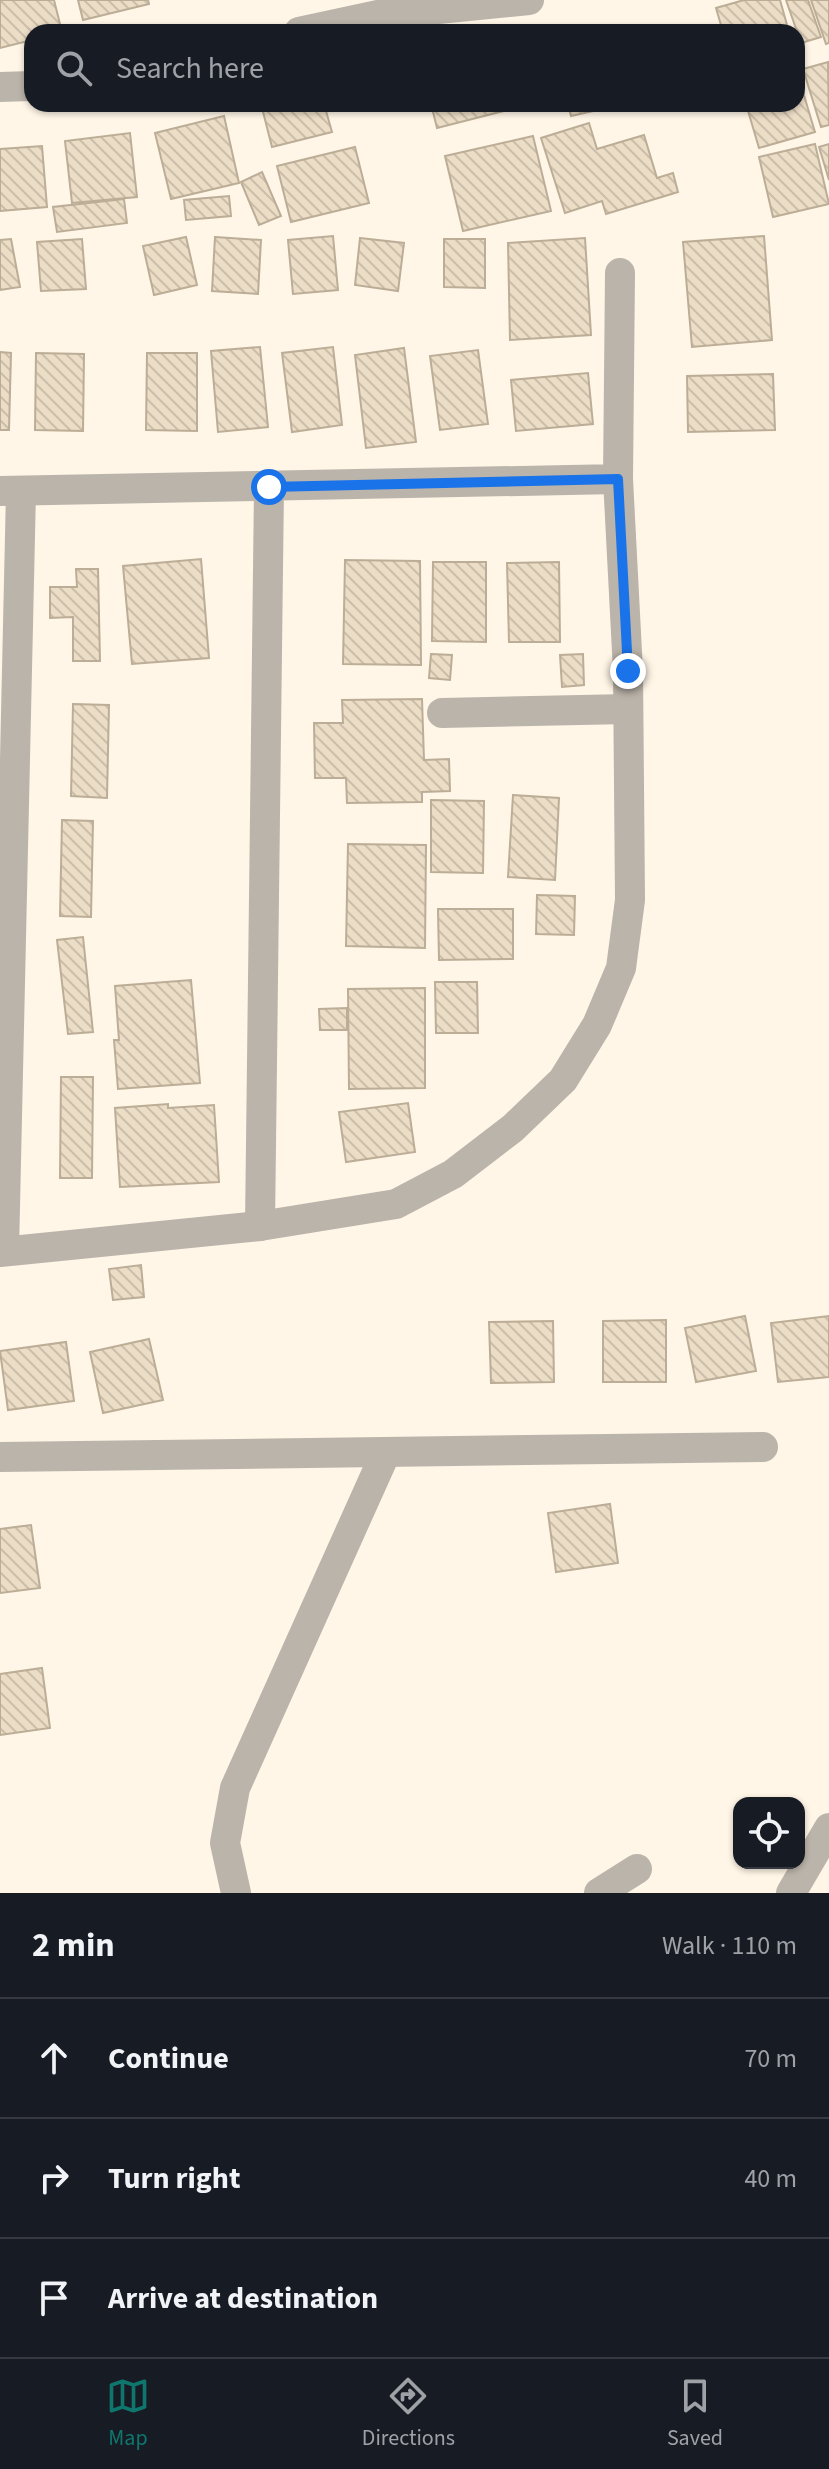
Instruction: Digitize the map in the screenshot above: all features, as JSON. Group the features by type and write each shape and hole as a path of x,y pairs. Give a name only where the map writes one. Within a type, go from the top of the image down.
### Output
{"street":[{"path":"336,24 378,15 526,0"},
{"path":"0,87 24,86"},
{"path":"618,479 11,491 2,1252 260,1226 396,1204 453,1174 513,1128 563,1080 597,1025 621,968 630,900 628,709 618,479 620,273"},
{"path":"260,1226 269,487"},
{"path":"442,713 628,709"},
{"path":"0,1457 763,1447"},
{"path":"236,1893 225,1843 235,1788 386,1452"},
{"path":"791,1893 829,1828"},
{"path":"599,1893 637,1869"}],"building":[{"path":"0,0 54,0 60,24 24,24 24,42 0,48"},
{"path":"78,0 148,0 149,4 83,20"},
{"path":"744,0 780,0 787,24 721,24 716,8"},
{"path":"786,0 808,0 821,37 805,42 805,24 794,24"},
{"path":"811,0 829,0 829,43 826,44"},
{"path":"828,62 829,125 821,127 805,68"},
{"path":"805,99 815,132 759,148 748,112 805,112"},
{"path":"263,112 326,112 332,132 272,147"},
{"path":"433,112 500,112 437,128"},
{"path":"224,116 239,183 171,199 155,133"},
{"path":"589,123 597,149 644,135 657,178 673,173 678,192 606,214 602,201 565,213 541,138"},
{"path":"130,133 137,197 72,203 65,141"},
{"path":"533,136 551,211 463,231 445,156"},
{"path":"815,144 829,204 773,217 759,157"},
{"path":"829,144 829,180 819,147"},
{"path":"42,146 47,207 0,211 0,149"},
{"path":"355,147 369,203 291,222 277,166"},
{"path":"262,172 281,216 259,225 241,182"},
{"path":"229,196 231,216 186,220 184,200"},
{"path":"124,199 127,223 57,232 53,207"},
{"path":"333,236 338,290 293,294 288,240"},
{"path":"764,236 772,340 692,347 683,242"},
{"path":"186,237 197,285 154,295 143,246"},
{"path":"215,237 261,240 258,294 212,291"},
{"path":"360,238 404,243 398,291 355,285"},
{"path":"585,238 591,335 510,340 508,243"},
{"path":"11,239 20,287 0,290 0,240"},
{"path":"82,239 86,289 41,291 37,242"},
{"path":"444,239 485,239 485,288 444,287"},
{"path":"260,347 268,427 218,432 211,351"},
{"path":"333,347 342,425 292,432 282,353"},
{"path":"404,348 416,442 366,448 355,355"},
{"path":"478,350 488,424 440,430 430,356"},
{"path":"0,352 11,353 9,430 0,430"},
{"path":"36,353 84,354 83,431 35,430"},
{"path":"147,353 197,353 197,431 146,430"},
{"path":"588,373 593,424 516,431 511,380"},
{"path":"773,374 775,430 688,432 687,376"},
{"path":"201,559 209,658 132,664 123,566"},
{"path":"345,560 420,561 421,665 343,664"},
{"path":"433,562 486,562 486,642 432,641"},
{"path":"559,562 560,642 509,642 507,563"},
{"path":"76,569 98,569 100,661 73,661 73,617 50,618 50,587 77,587"},
{"path":"431,654 452,655 450,680 429,678"},
{"path":"583,654 584,685 562,687 560,655"},
{"path":"422,699 424,760 449,759 450,791 422,792 422,802 347,803 346,778 315,778 314,723 343,723 342,700"},
{"path":"73,704 109,705 107,798 71,796"},
{"path":"513,795 559,798 555,880 508,877"},
{"path":"431,800 484,801 483,873 431,872"},
{"path":"62,820 93,821 91,917 60,916"},
{"path":"348,844 426,845 425,948 346,946"},
{"path":"537,895 575,896 574,935 536,934"},
{"path":"438,909 513,909 513,959 439,960"},
{"path":"83,937 93,1032 68,1034 57,940"},
{"path":"191,980 200,1083 118,1089 114,1040 119,1040 115,986"},
{"path":"435,982 477,982 478,1033 436,1033"},
{"path":"425,988 425,1088 349,1089 348,989"},
{"path":"347,1008 347,1030 320,1030 319,1009"},
{"path":"61,1077 93,1077 92,1178 60,1178"},
{"path":"408,1103 415,1152 346,1162 339,1112"},
{"path":"168,1104 168,1108 214,1105 219,1182 120,1187 115,1108"},
{"path":"141,1265 144,1297 113,1300 109,1269"},
{"path":"745,1316 756,1371 696,1382 685,1328"},
{"path":"829,1316 829,1377 778,1382 771,1323"},
{"path":"666,1320 666,1382 603,1382 603,1321"},
{"path":"553,1321 554,1382 491,1383 489,1322"},
{"path":"149,1339 163,1400 103,1413 90,1352"},
{"path":"66,1342 74,1401 8,1410 0,1351"},
{"path":"610,1504 618,1563 556,1572 548,1513"},
{"path":"31,1525 40,1588 0,1593 0,1529"},
{"path":"42,1668 50,1728 0,1735 0,1674"}],"route":[{"path":"269,487 618,479 628,671"}]}
